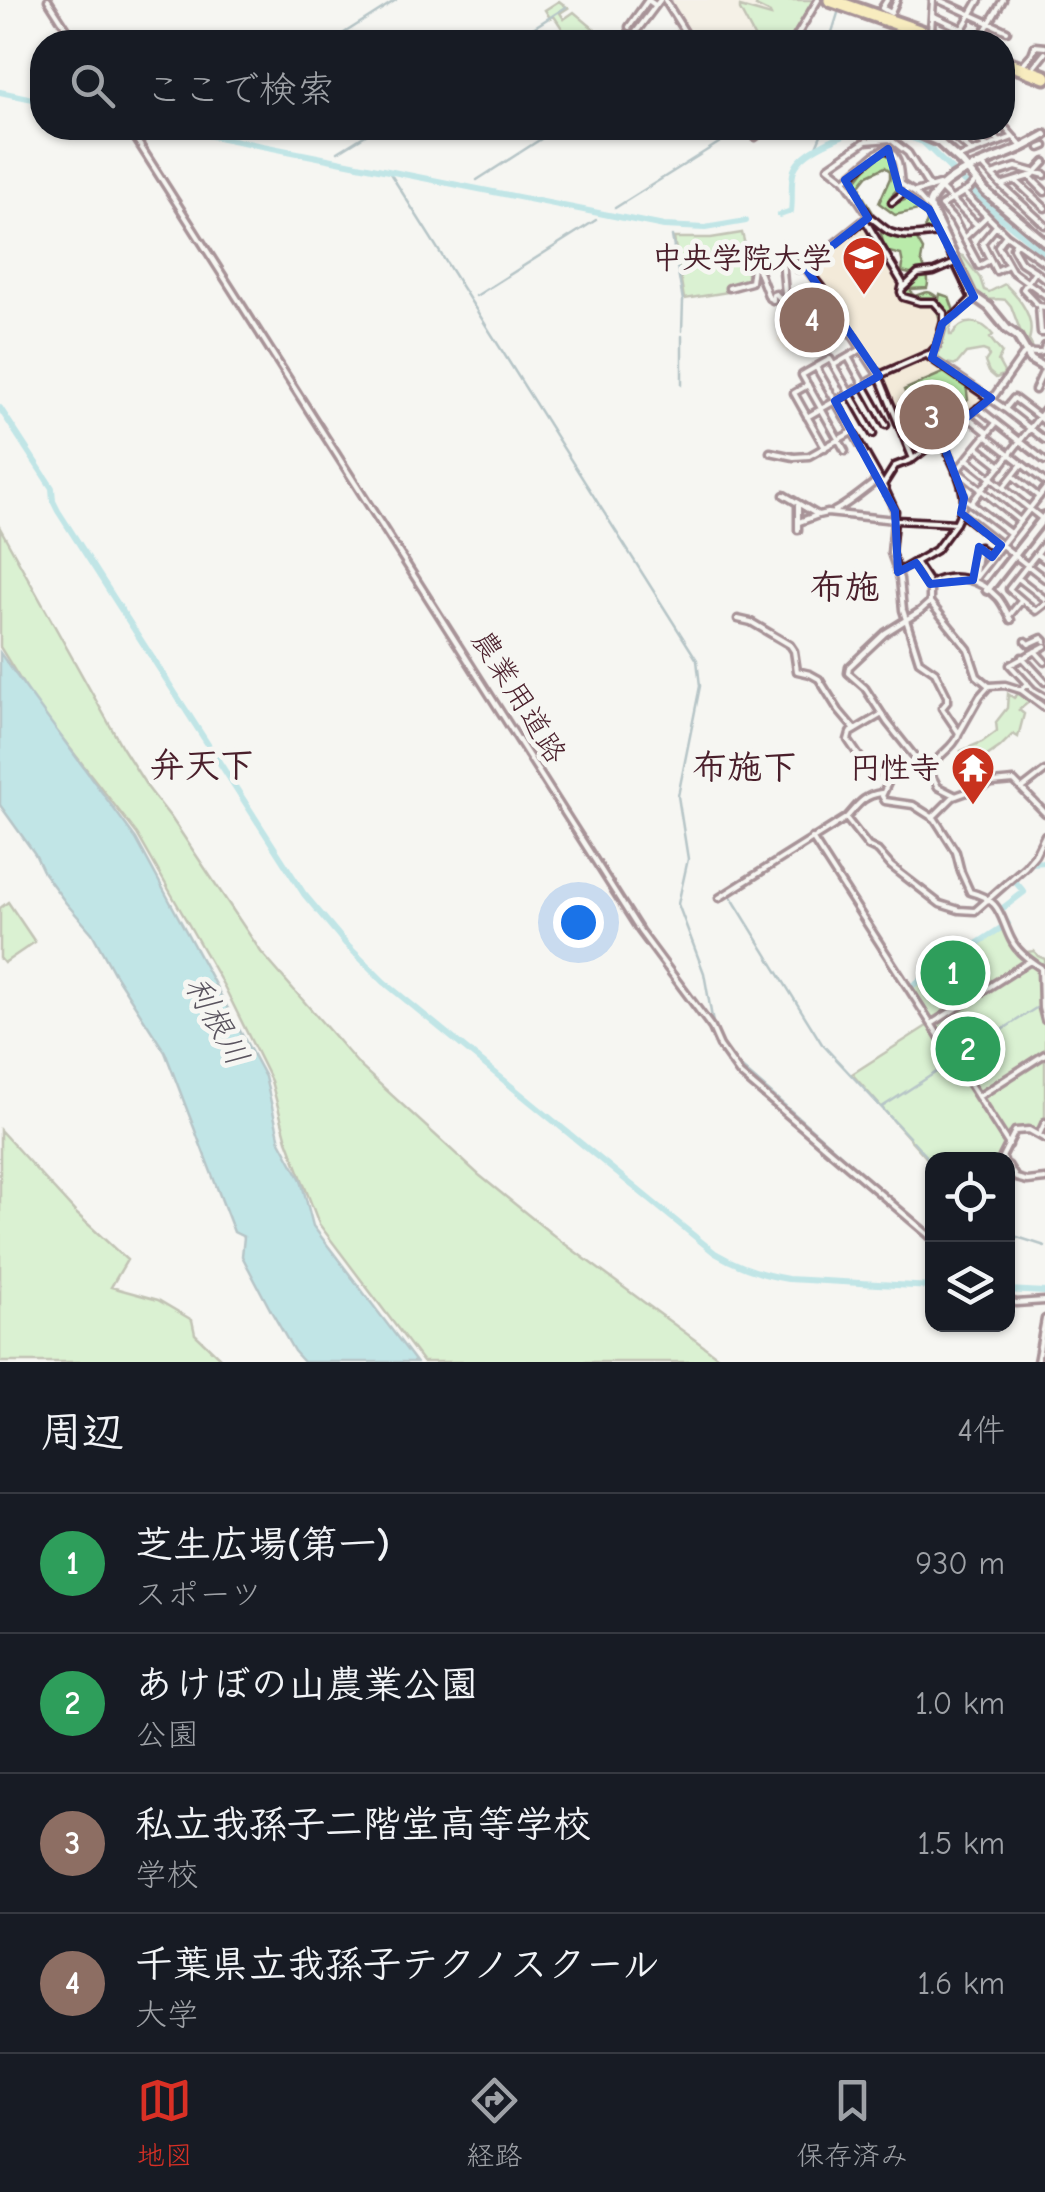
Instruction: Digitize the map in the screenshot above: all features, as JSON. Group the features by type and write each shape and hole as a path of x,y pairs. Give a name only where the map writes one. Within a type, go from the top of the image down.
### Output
{"highway":[{"path":"833,1 890,15 922,30"},
{"path":"833,1 918,30"},
{"path":"1015,61 1040,63"},
{"path":"1015,61 1040,63"}],"street":[{"path":"48,0 67,30"},
{"path":"629,27 648,0 655,5"},
{"path":"637,30 662,0 682,30"},
{"path":"887,0 882,8 890,15 897,0"},
{"path":"930,30 936,0 1006,30"},
{"path":"961,30 979,0"},
{"path":"985,30 1003,0"},
{"path":"804,30 833,1"},
{"path":"932,15 949,30"},
{"path":"929,209 931,199 962,173 1045,134"},
{"path":"1015,139 1022,148"},
{"name":"農業用道路","path":"137,140 622,903 712,1028 727,1058 740,1074 925,1232"},
{"path":"807,417 879,376 928,354 937,346 944,322 944,313 936,304 903,297 903,284 867,218 845,180 828,167 866,141 878,140"},
{"path":"888,150 891,140"},
{"path":"892,140 908,153 930,188"},
{"path":"960,140 972,152"},
{"path":"979,140 986,147"},
{"path":"957,158 1005,140"},
{"path":"937,141 957,158 962,173 976,181 1040,240"},
{"path":"845,180 876,154 888,150"},
{"path":"888,150 895,155 900,181 907,190 915,192 942,185 978,225"},
{"path":"1001,186 1037,172 1045,162"},
{"path":"981,163 1001,186 1044,221"},
{"path":"990,175 1016,167 1045,175"},
{"path":"1029,176 1045,192"},
{"path":"976,181 941,206 954,220 978,266 990,260"},
{"path":"1016,181 1045,208"},
{"path":"892,202 907,190"},
{"path":"915,192 929,209 974,297 1017,336 1031,360 1044,366 1035,390"},
{"path":"963,192 1006,235 1045,263"},
{"path":"1015,217 1024,207"},
{"path":"965,238 987,216"},
{"path":"867,218 894,233 941,233"},
{"path":"729,288 751,282 754,260 768,298 773,300 776,294 786,305 782,260 792,259 798,269 805,267 867,218"},
{"path":"996,226 982,242 996,272 1007,265"},
{"path":"1006,235 998,246 1007,265 1045,295"},
{"path":"1016,242 1013,248 1021,262 1045,278"},
{"path":"901,290 918,274 956,263"},
{"path":"805,267 879,376 913,460"},
{"path":"1034,271 1022,289 1042,306 1041,333 1045,333"},
{"path":"944,322 974,297"},
{"path":"883,485 895,466 913,460 992,398 1026,352 1039,354 1045,346"},
{"path":"834,365 862,349"},
{"path":"928,354 1045,440"},
{"path":"848,358 886,425"},
{"path":"845,451 802,374 830,359 872,434"},
{"path":"816,367 895,511 891,553 905,620 919,661 934,672 947,696 943,712 960,732"},
{"path":"808,385 794,393 824,448"},
{"path":"1005,409 1014,398 1045,422"},
{"path":"978,408 1045,461"},
{"path":"972,502 1045,410"},
{"path":"968,417 1045,482"},
{"path":"957,472 996,423"},
{"path":"770,452 812,455 852,432"},
{"path":"898,572 936,550 961,513 964,498 957,472 940,438"},
{"path":"977,447 1000,466"},
{"path":"967,459 1044,518 987,590"},
{"path":"1003,488 1022,464"},
{"path":"957,472 1020,521"},
{"path":"1013,476 1039,497"},
{"path":"798,523 843,507 880,479"},
{"path":"974,580 1045,489"},
{"path":"784,495 818,515"},
{"path":"964,498 1010,533"},
{"path":"798,503 798,530"},
{"path":"830,513 956,523"},
{"path":"961,513 1045,579"},
{"path":"1000,600 1045,543"},
{"path":"974,580 979,547 992,557"},
{"path":"1037,554 1045,560"},
{"path":"916,563 930,584 930,602 968,649 977,676 988,686 1021,690 1045,708"},
{"path":"930,584 958,577 974,580 1000,600 1010,618 1022,600"},
{"path":"1009,589 1036,611 1045,602 1018,578"},
{"path":"930,602 879,637 848,670 931,774"},
{"path":"738,619 751,622 790,646 797,671 818,679 855,730"},
{"path":"1026,641 1029,644 1044,640"},
{"path":"1004,670 1035,651 1044,640"},
{"path":"1035,651 1045,662"},
{"path":"1022,657 1045,682"},
{"path":"1010,664 1045,697"},
{"path":"1021,690 1027,683"},
{"path":"956,796 937,786 931,774 933,764 955,743 988,686"},
{"path":"719,898 846,818 866,796 882,793 888,786 886,776 863,762 848,740 849,734 882,714"},
{"path":"1023,788 1045,772"},
{"path":"933,817 956,796 1008,782 1016,782 1045,813"},
{"path":"882,793 887,802 913,805 933,817 956,852 970,892 988,897 1008,926 1012,941 1042,969 1045,1020"},
{"path":"846,818 868,846 944,906 972,912 1028,864 1045,836"},
{"path":"812,838 1009,1144"},
{"path":"931,1024 1030,961"},
{"path":"978,1097 1045,1054"},
{"path":"1038,1135 1045,1122"},
{"path":"1004,1152 1015,1131 1026,1130 1045,1139"},
{"path":"1015,1176 1045,1179"},
{"path":"1015,1302 1045,1300"},
{"path":"1037,1362 1045,1319"}],"highlighted area":[{"path":"888,149 899,189 929,209 974,297 942,324 932,358 991,398 941,438 964,498 961,513 1001,545 992,557 979,547 973,580 930,584 916,563 898,572 895,511 835,401 879,376 805,267 868,218 845,180"}],"shaded area":[{"path":"668,0 814,0 797,30 686,30"},
{"name":"中央学院大学","path":"863,223 899,285 900,298 933,307 939,315 935,338 926,353 882,373 808,269"},
{"path":"819,288 840,322 787,353 777,340 787,317 787,294"},
{"path":"926,356 989,399 915,456 882,378"}],"green space":[{"path":"759,0 813,0 796,30 751,30 740,7 771,16 756,6"},
{"path":"559,1 568,8 560,13 564,19 574,12 595,30 563,30 545,10"},
{"path":"887,151 898,169 900,186 890,197 895,204 914,196 936,230 924,229 928,219 918,210 895,215 879,203 890,178 885,167 868,175 860,185 872,211 867,210 852,186 872,160"},
{"path":"880,228 916,238 923,250 921,261 928,284 927,288 911,289 911,293 931,293 939,299 940,294 949,297 960,316 952,324 950,335 966,323 977,323 988,330 1002,353 998,361 1003,375 996,378 989,372 985,362 988,352 983,350 966,353 956,365 941,362 937,346 939,316 931,304 915,303 901,296 900,286 914,280 914,275 902,272 901,255 889,252"},
{"path":"742,233 747,282 727,287 728,292 684,299 674,238"},
{"path":"959,255 980,278 984,290 989,292 1005,284 1016,296 1028,317 1029,340 1035,352 1029,354 1006,300 979,298 970,279 956,273 953,268"},
{"path":"947,371 966,384 968,400 935,425 916,420 904,390"},
{"path":"0,528 122,747 261,952 361,1067 479,1175 558,1239 725,1362 423,1362 319,1224 287,1140 271,1081 225,988 137,834 34,702 0,647"},
{"path":"1019,693 1030,701 1019,710 1024,714 1018,737 1013,734 981,760 971,753 962,753 997,731 996,722 1007,708 1008,694 1014,698"},
{"path":"8,902 35,942 4,963 0,958 0,908"},
{"path":"1006,926 1011,940 1026,957 1026,952 1034,951 1045,959 1045,1001 1040,969 1040,1007 1045,1023 1045,1118 1040,1130 1015,1130 1005,1152 925,1152 925,1156 852,1074 930,1024 907,989"},
{"path":"0,1130 77,1214 127,1260 111,1287 158,1300 192,1320 195,1334 224,1362 0,1362"}],"water":[{"name":"利根川","path":"0,653 136,839 265,1077 280,1141 301,1180 313,1226 416,1362 304,1362 294,1351 242,1256 244,1237 234,1232 165,1052 92,933 44,873 0,805"}],"waterway":[{"path":"349,30 396,0"},
{"path":"530,30 566,7"},
{"path":"833,30 839,10"},
{"path":"0,92 30,98"},
{"path":"232,140 664,226 705,228 746,221"},
{"path":"338,152 358,140"},
{"path":"477,180 539,140"},
{"path":"615,208 723,140"},
{"path":"815,149 819,140"},
{"path":"780,215 791,211 793,174 798,162 834,140"},
{"path":"917,140 1045,254"},
{"path":"388,170 697,660 700,686 678,796 688,859 678,904 704,973 714,1029"},
{"path":"476,296 596,220"},
{"path":"672,236 683,301 682,331"},
{"path":"682,336 682,385"},
{"path":"0,408 52,488 58,511 304,894 384,982 723,1258 788,1279 925,1287"},
{"path":"720,902 816,839 885,949"},
{"path":"1008,924 999,911 1024,892 1013,879 1032,863 1045,862"},
{"path":"730,895 822,1044 910,1138"},
{"path":"910,987 1004,926"},
{"path":"882,1107 1036,1008"},
{"path":"718,1036 735,1062 925,1228"},
{"path":"913,1141 925,1154"},
{"path":"1015,1236 1045,1246"},
{"path":"1015,1290 1045,1292"}],"place":[{"name":"中央学院大学","path":"864,296"},
{"name":"千葉県立我孫子テクノスクール","path":"812,320"},
{"name":"私立我孫子二階堂高等学校","path":"932,417"},
{"name":"円性寺","path":"973,806"},
{"name":"芝生広場(第一)","path":"953,973"},
{"name":"あけぼの山農業公園","path":"968,1049"}],"district":[{"name":"布施","path":"845,587"},
{"name":"弁天下","path":"202,765"},
{"name":"布施下","path":"745,767"}]}
